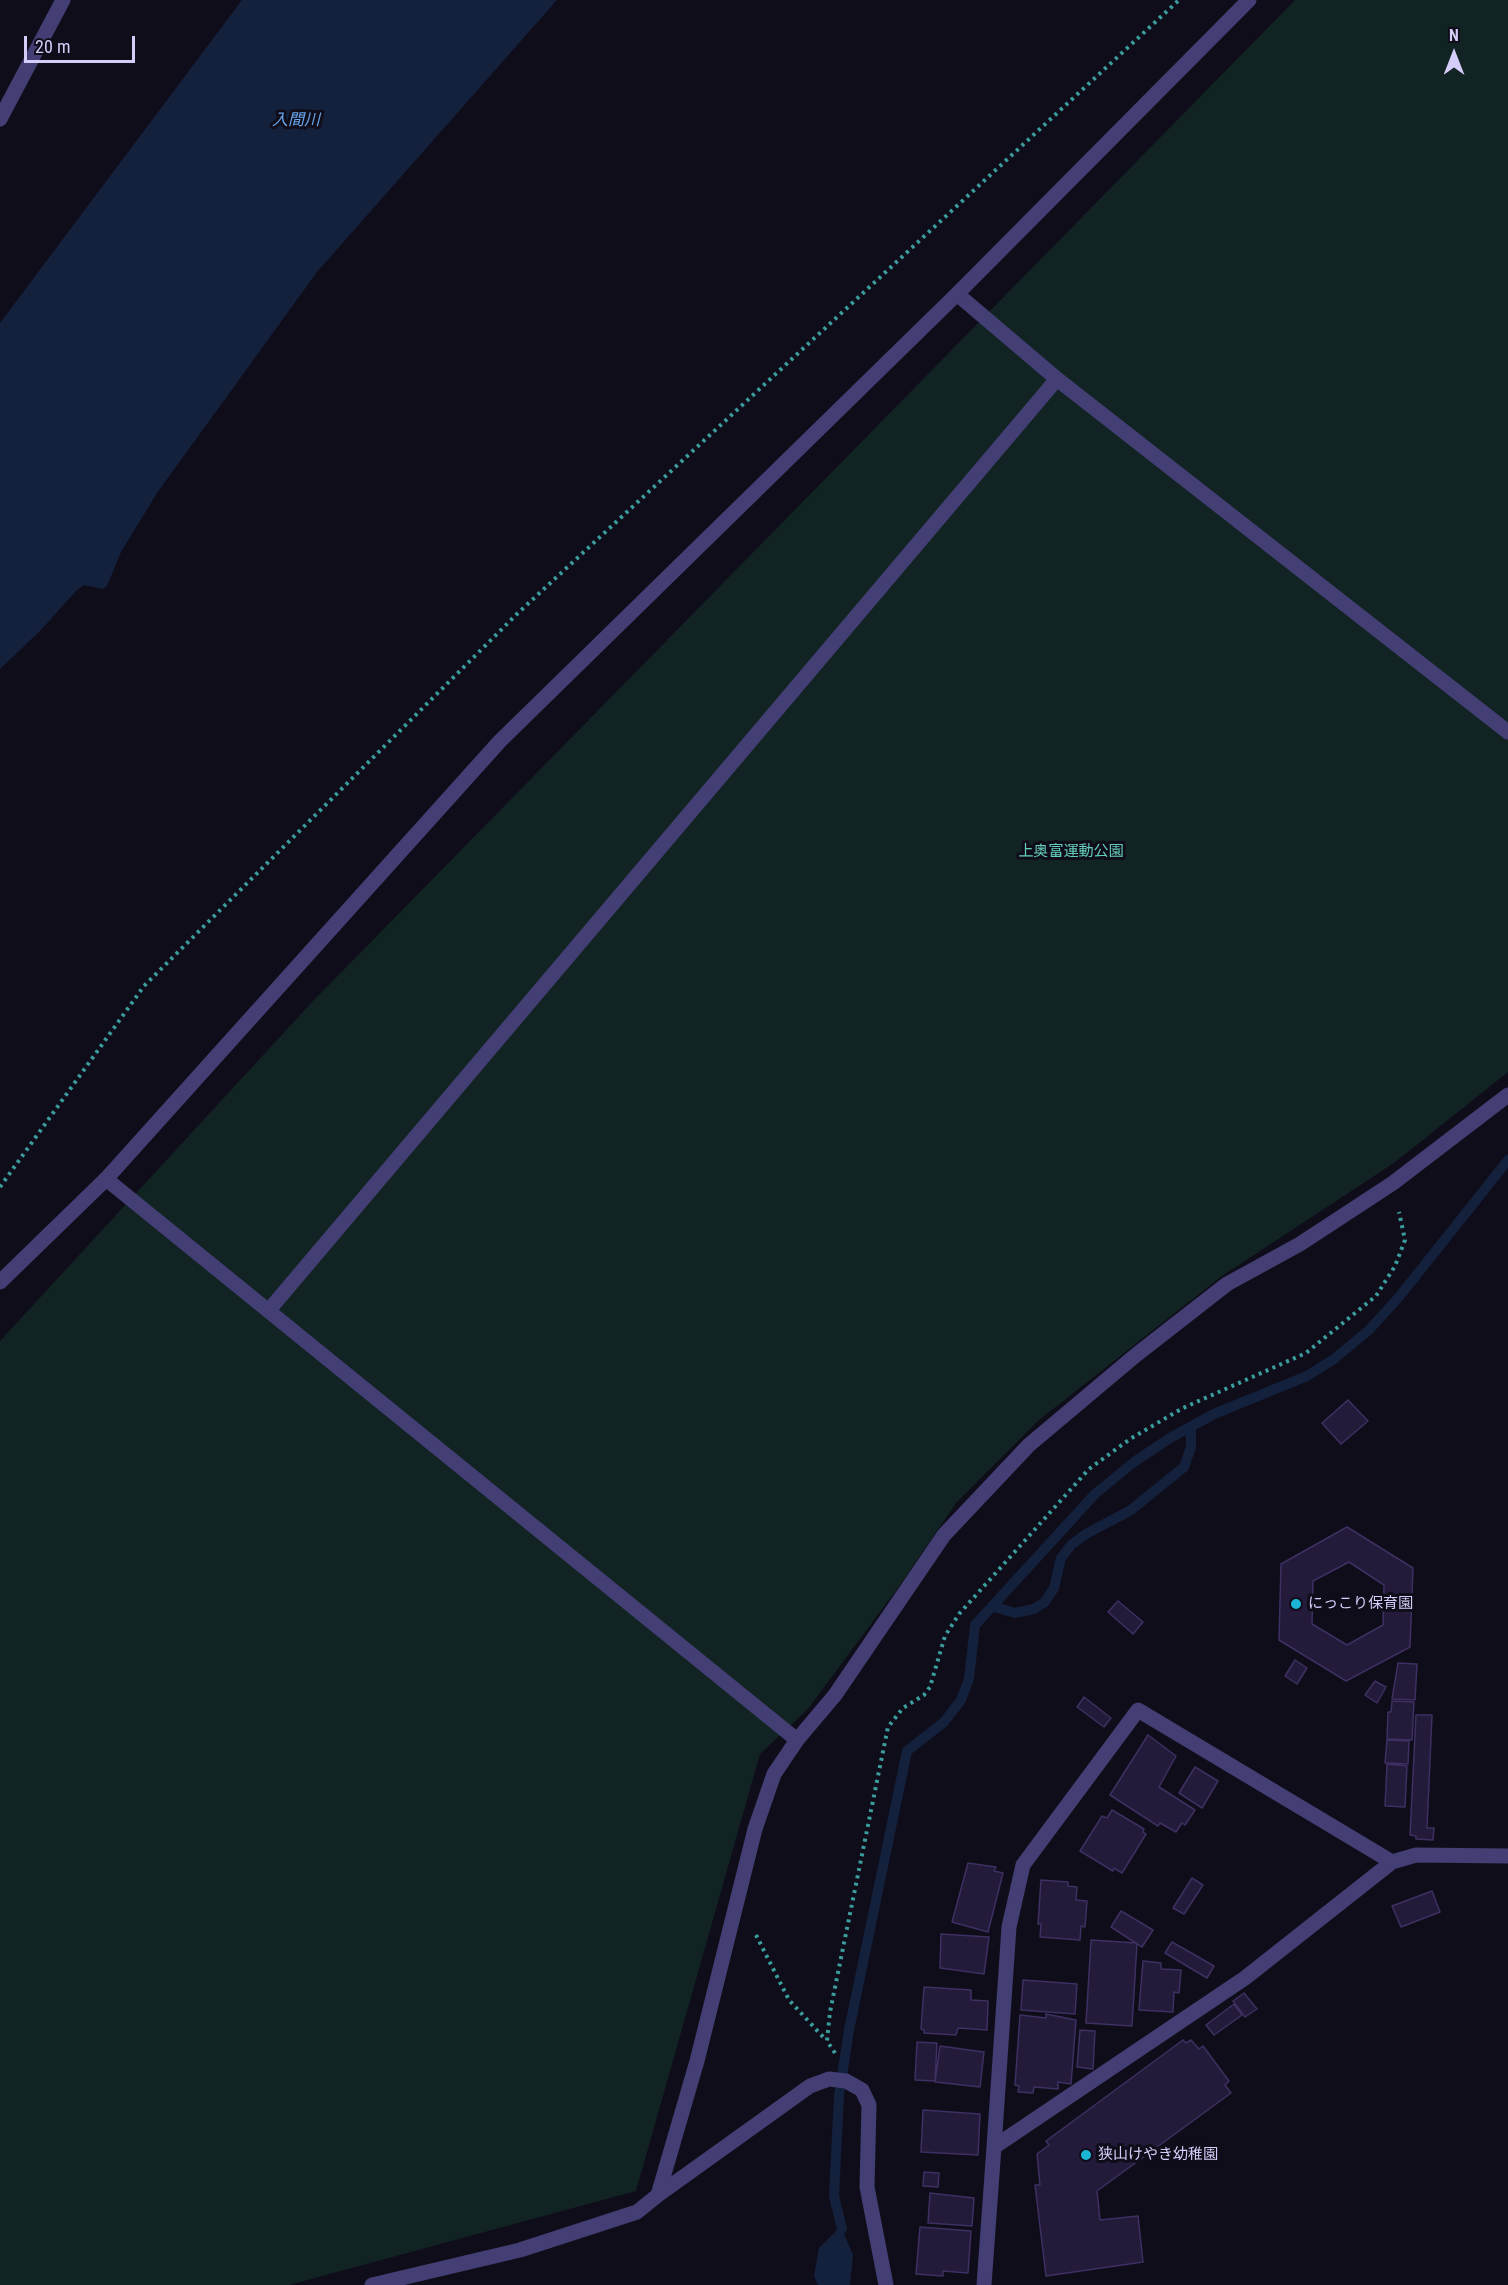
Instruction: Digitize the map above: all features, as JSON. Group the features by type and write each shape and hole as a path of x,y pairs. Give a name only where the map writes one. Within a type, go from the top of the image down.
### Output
{"street":[{"path":"0,119 63,0"},
{"path":"0,1282 106,1179 500,741 957,294 1249,0"},
{"path":"957,294 1057,379 1508,732"},
{"path":"268,1310 1057,379"},
{"path":"658,2195 698,2061 755,1829 774,1774 797,1740 835,1695 944,1535 1029,1445 1136,1355 1227,1284 1300,1244 1393,1183 1508,1095"},
{"path":"106,1179 797,1740"},
{"path":"984,2285 1009,1927 1023,1865 1138,1710 1392,1862"},
{"path":"994,2147 1245,1978 1392,1862 1416,1855 1508,1856"},
{"path":"372,2285 520,2250 637,2212 810,2086 829,2079 846,2081 862,2090 869,2105 867,2187 886,2285"}],"path":[{"path":"0,1187 144,986 518,613 1179,0"},
{"path":"827,2041 830,2012 849,1929 888,1727 903,1708 924,1695 930,1687 945,1636 959,1614 1089,1469 1130,1439 1183,1408 1306,1353 1376,1296 1395,1266 1405,1240 1393,1183"},
{"path":"740,1890 764,1954 789,2000 827,2041 837,2056 846,2081"}],"green space":[{"name":"上奥富運動公園","path":"1295,0 1508,0 1508,1072 1394,1163 1222,1276 1039,1420 956,1503 903,1581 808,1709 760,1754 636,2191 289,2285 0,2285 0,1341 312,1002"}],"water":[{"name":"入間川","path":"242,0 557,0 317,272 157,493 121,552 107,586 103,589 84,585 76,591 41,630 0,669 0,323"},
{"path":"842,2229 853,2255 850,2285 818,2285 814,2276 819,2248 837,2230"}],"building":[{"path":"1348,1400 1368,1421 1341,1444 1322,1423"},
{"name":"にっこり保育園","path":"1347,1527 1413,1568 1410,1647 1346,1681 1279,1640 1281,1564","holes":["1349,1562 1384,1585 1383,1625 1347,1645 1312,1624 1313,1581"]},
{"path":"1118,1601 1143,1622 1133,1634 1108,1612"},
{"path":"1295,1660 1307,1668 1297,1684 1285,1676"},
{"path":"1398,1663 1417,1664 1415,1700 1392,1699"},
{"path":"1375,1681 1386,1687 1377,1703 1365,1695"},
{"path":"1084,1697 1111,1718 1104,1727 1077,1707"},
{"path":"1392,1701 1414,1702 1412,1740 1387,1739 1388,1712 1391,1712"},
{"path":"1416,1715 1432,1715 1427,1828 1434,1828 1433,1840 1416,1839 1416,1836 1410,1835"},
{"path":"1148,1735 1176,1756 1159,1787 1195,1810 1185,1825 1182,1823 1176,1832 1160,1823 1158,1826 1110,1795"},
{"path":"1387,1740 1409,1741 1408,1764 1385,1763"},
{"path":"1387,1764 1407,1766 1405,1807 1385,1806"},
{"path":"1195,1767 1218,1781 1202,1808 1179,1793"},
{"path":"1112,1810 1144,1829 1143,1832 1146,1834 1122,1873 1114,1868 1113,1871 1080,1851 1102,1816 1107,1818"},
{"path":"968,1863 996,1867 994,1871 1003,1873 988,1932 952,1922"},
{"path":"1192,1878 1203,1885 1184,1914 1173,1908"},
{"path":"1041,1880 1068,1882 1068,1886 1077,1887 1076,1900 1087,1901 1085,1927 1081,1926 1080,1940 1040,1937 1041,1924 1038,1924"},
{"path":"1432,1891 1440,1912 1401,1927 1392,1906"},
{"path":"1121,1911 1153,1930 1142,1947 1111,1927"},
{"path":"941,1934 989,1937 984,1974 940,1968"},
{"path":"1091,1940 1137,1943 1132,2026 1086,2023"},
{"path":"1172,1942 1214,1966 1207,1978 1165,1953"},
{"path":"1143,1961 1161,1963 1161,1969 1181,1970 1179,1993 1174,1992 1173,2012 1139,2010"},
{"path":"1023,1980 1077,1984 1075,2014 1021,2010"},
{"path":"924,1987 971,1990 971,2000 988,2001 987,2030 958,2028 956,2035 924,2033 921,2029"},
{"path":"1244,1993 1257,2009 1245,2017 1233,2001"},
{"path":"1234,2004 1242,2015 1214,2035 1206,2025"},
{"path":"1046,2014 1076,2020 1071,2084 1058,2082 1058,2089 1034,2087 1033,2093 1018,2092 1019,2086 1015,2085 1020,2015 1046,2018"},
{"path":"1080,2030 1095,2031 1093,2069 1077,2067"},
{"path":"1183,2040 1186,2043 1191,2040 1199,2049 1203,2046 1229,2081 1225,2085 1231,2093 1097,2191 1100,2220 1138,2216 1143,2262 1046,2276 1035,2185 1040,2185 1037,2154 1049,2145 1046,2141"},
{"path":"917,2042 937,2043 935,2081 915,2080"},
{"path":"940,2046 984,2052 980,2087 935,2082"},
{"path":"923,2110 980,2114 978,2155 921,2152"},
{"path":"924,2172 939,2173 938,2187 923,2186"},
{"path":"930,2193 974,2198 972,2226 928,2223"},
{"path":"920,2227 971,2231 968,2273 943,2271 943,2276 916,2274"}],"waterway":[{"path":"842,2229 834,2196 839,2095 849,2030 907,1751 944,1722 961,1700 969,1679 975,1625 1095,1494 1134,1462 1170,1438 1214,1414 1307,1376 1334,1359 1369,1330 1399,1297 1508,1160"},
{"path":"992,1606 1015,1613 1034,1609 1045,1602 1054,1588 1061,1558 1071,1545 1086,1534 1131,1510 1184,1467 1191,1447 1191,1427"}],"place":[{"name":"にっこり保育園","path":"1296,1604"},
{"name":"狭山けやき幼稚園","path":"1086,2155"}]}
